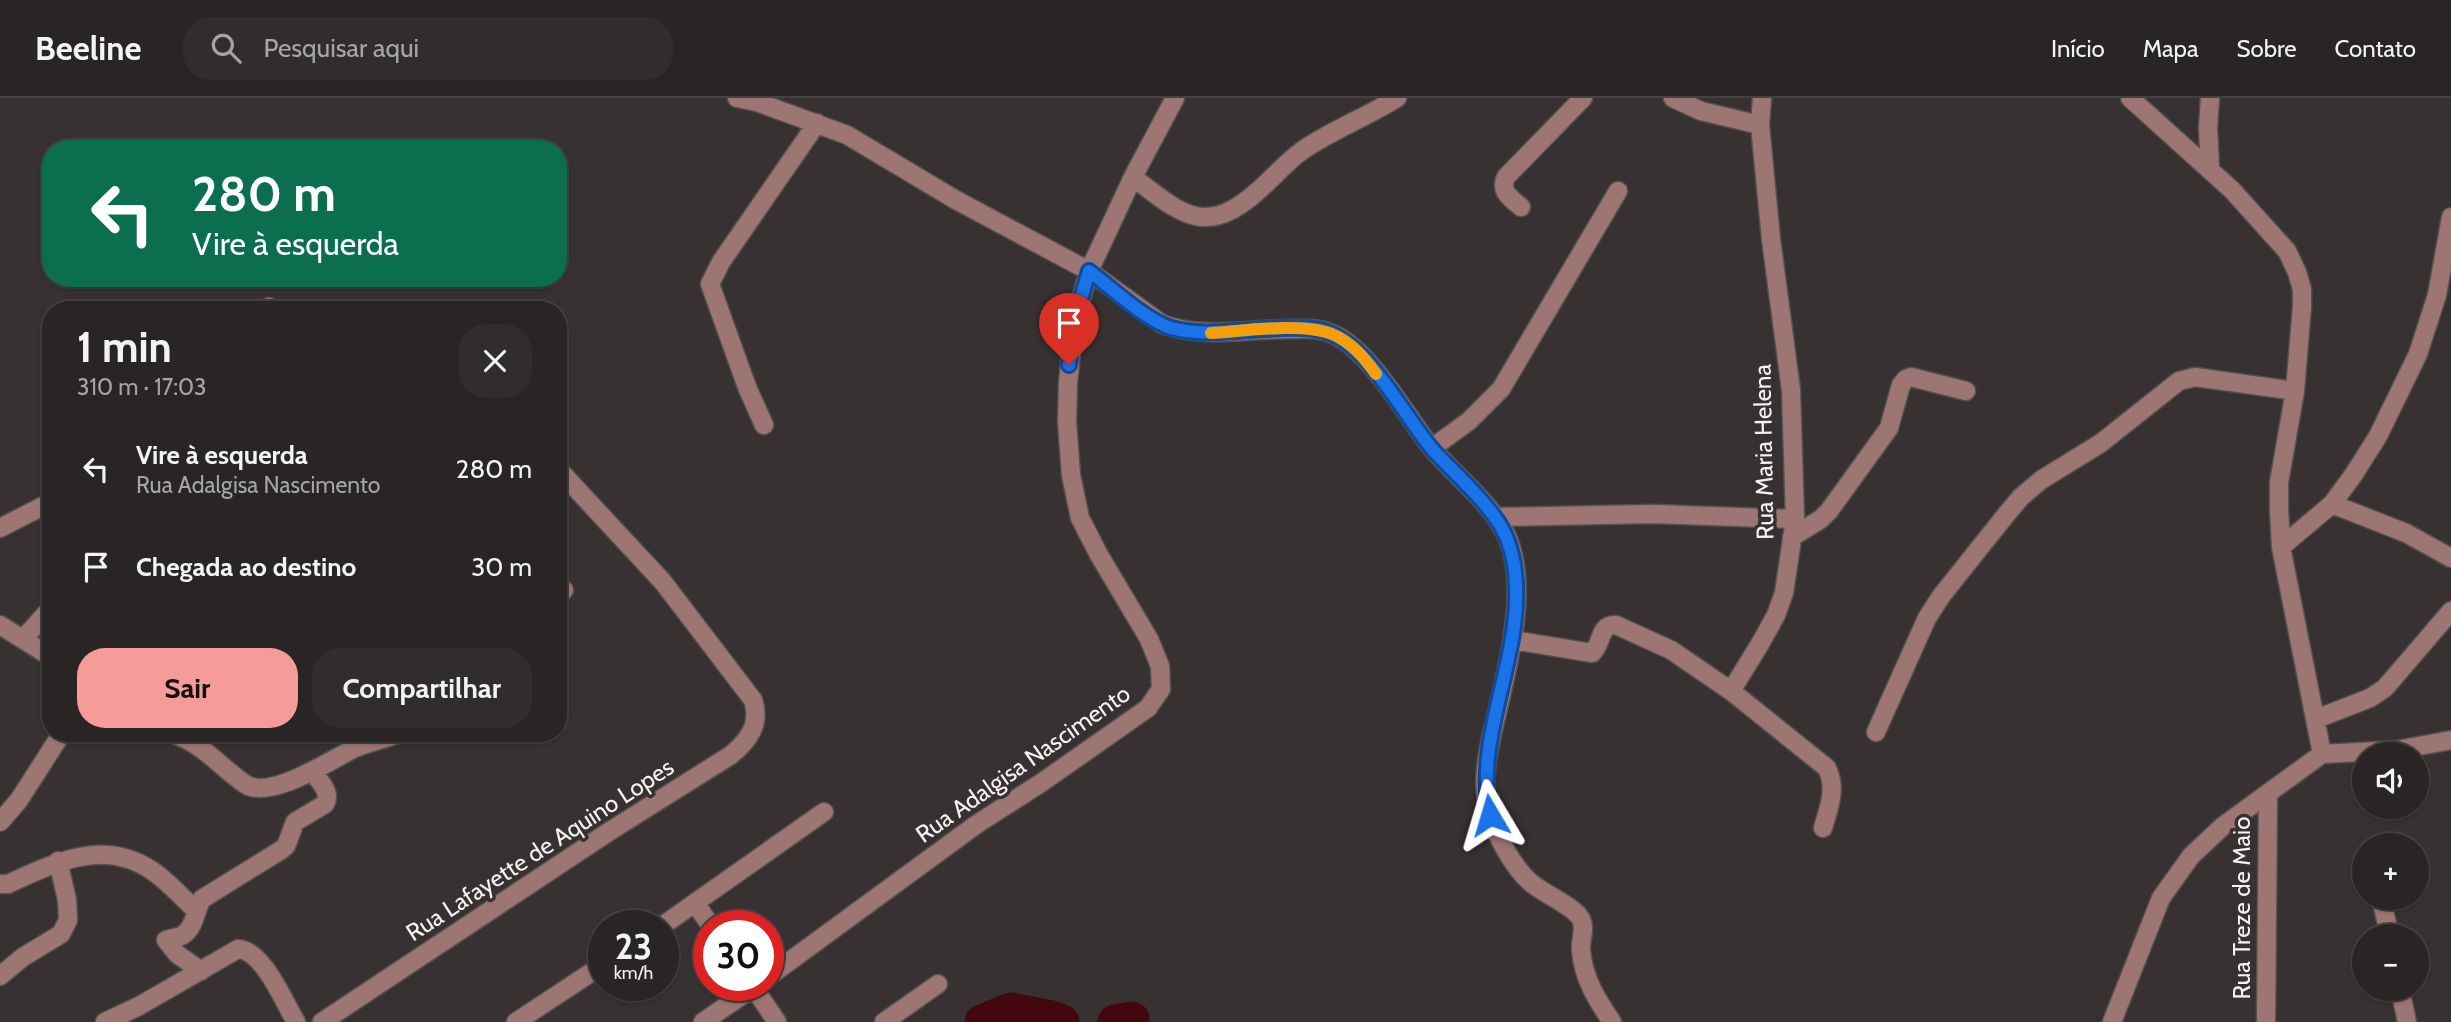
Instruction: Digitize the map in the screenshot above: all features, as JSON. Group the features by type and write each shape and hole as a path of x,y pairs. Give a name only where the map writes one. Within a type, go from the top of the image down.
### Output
{"street":[{"path":"737,98 817,122 846,135 956,200 1089,271 1153,319 1174,329 1210,333 1311,329 1335,335 1360,353 1432,448 1495,517 1507,538 1516,586 1513,640 1488,752 1486,796 1490,815 1520,872 1530,883 1579,916 1583,926 1580,949 1589,984 1612,1022"},
{"name":"Rua Adalgisa Nascimento","path":"784,965 977,824 1148,708 1161,689 1160,666 1149,639 1080,517 1075,497 1068,422 1069,370 1074,323 1089,271 1133,177 1175,98"},
{"path":"1133,177 1179,210 1202,218 1223,216 1258,191 1303,150 1397,98"},
{"path":"1521,207 1504,190 1506,177 1583,98"},
{"path":"1673,98 1701,111 1760,125"},
{"name":"Rua Maria Helena","path":"1731,691 1776,615 1784,593 1793,528 1791,390 1771,239 1760,125 1762,98"},
{"path":"2130,98 2210,168 2279,242 2297,272 2302,289 2295,391 2279,482 2281,547 2322,754"},
{"path":"2210,98 2210,168"},
{"path":"764,425 747,387 710,284 721,262 817,122"},
{"path":"1432,448 1469,421 1501,389 1618,191"},
{"path":"2281,547 2332,504 2378,436 2444,296 2451,217"},
{"path":"1495,517 1653,514 1793,528 1821,519 1829,511 1889,428 1901,385 1906,379 1912,377 1966,391"},
{"path":"1876,732 1934,606 2005,516 2040,480 2101,443 2166,388 2179,381 2195,377 2295,391"},
{"name":"Rua Lafayette de Aquino Lopes","path":"322,1022 610,831 731,755 746,743 752,733 756,710 753,700 663,582 567,479"},
{"path":"2332,504 2406,533 2451,558"},
{"path":"0,528 42,507"},
{"path":"2316,719 2370,698 2385,688 2451,611"},
{"path":"24,638 42,618"},
{"path":"0,625 42,651"},
{"path":"1513,640 1592,653 1598,648 1605,628 1616,625 1671,650 1731,691 1826,768 1831,776 1833,790 1823,828"},
{"path":"2112,1022 2161,898 2190,856 2223,826 2322,754 2397,751 2451,740"},
{"path":"0,822 19,800 56,742"},
{"path":"191,742 248,786 266,788 312,771 357,747 373,742"},
{"path":"201,971 177,954 166,940 185,934 192,925 202,900 281,850 286,846 295,822 325,804 328,794 312,771"},
{"name":"Rua Treze de Maio","path":"2266,1022 2268,795"},
{"path":"679,915 824,812"},
{"path":"0,884 8,884 58,861 93,854 129,859 152,870 196,910"},
{"path":"0,976 23,957 61,934 68,920 67,900 58,861"},
{"path":"695,904 699,910"},
{"path":"105,1022 238,949 250,951 262,963 296,1022"},
{"path":"516,1022 588,975"},
{"path":"884,1022 939,984"},
{"name":"Rua Adalgisa Nascimento","path":"703,1022 733,1001"},
{"path":"766,1001 777,1022"},
{"path":"2403,1001 2407,1022"}],"waterway":[{"path":"982,1022 1011,1010 1062,1022"},
{"path":"1115,1022 1132,1019"}],"slow traffic":[{"path":"1211,333 1277,329 1323,330 1360,353 1376,374"}],"route":[{"path":"1069,365 1074,323 1089,271 1153,319 1174,329 1210,333 1277,329 1323,330 1360,353 1432,448 1495,517 1511,551 1516,586 1513,640 1488,752 1486,796 1490,815"}]}
